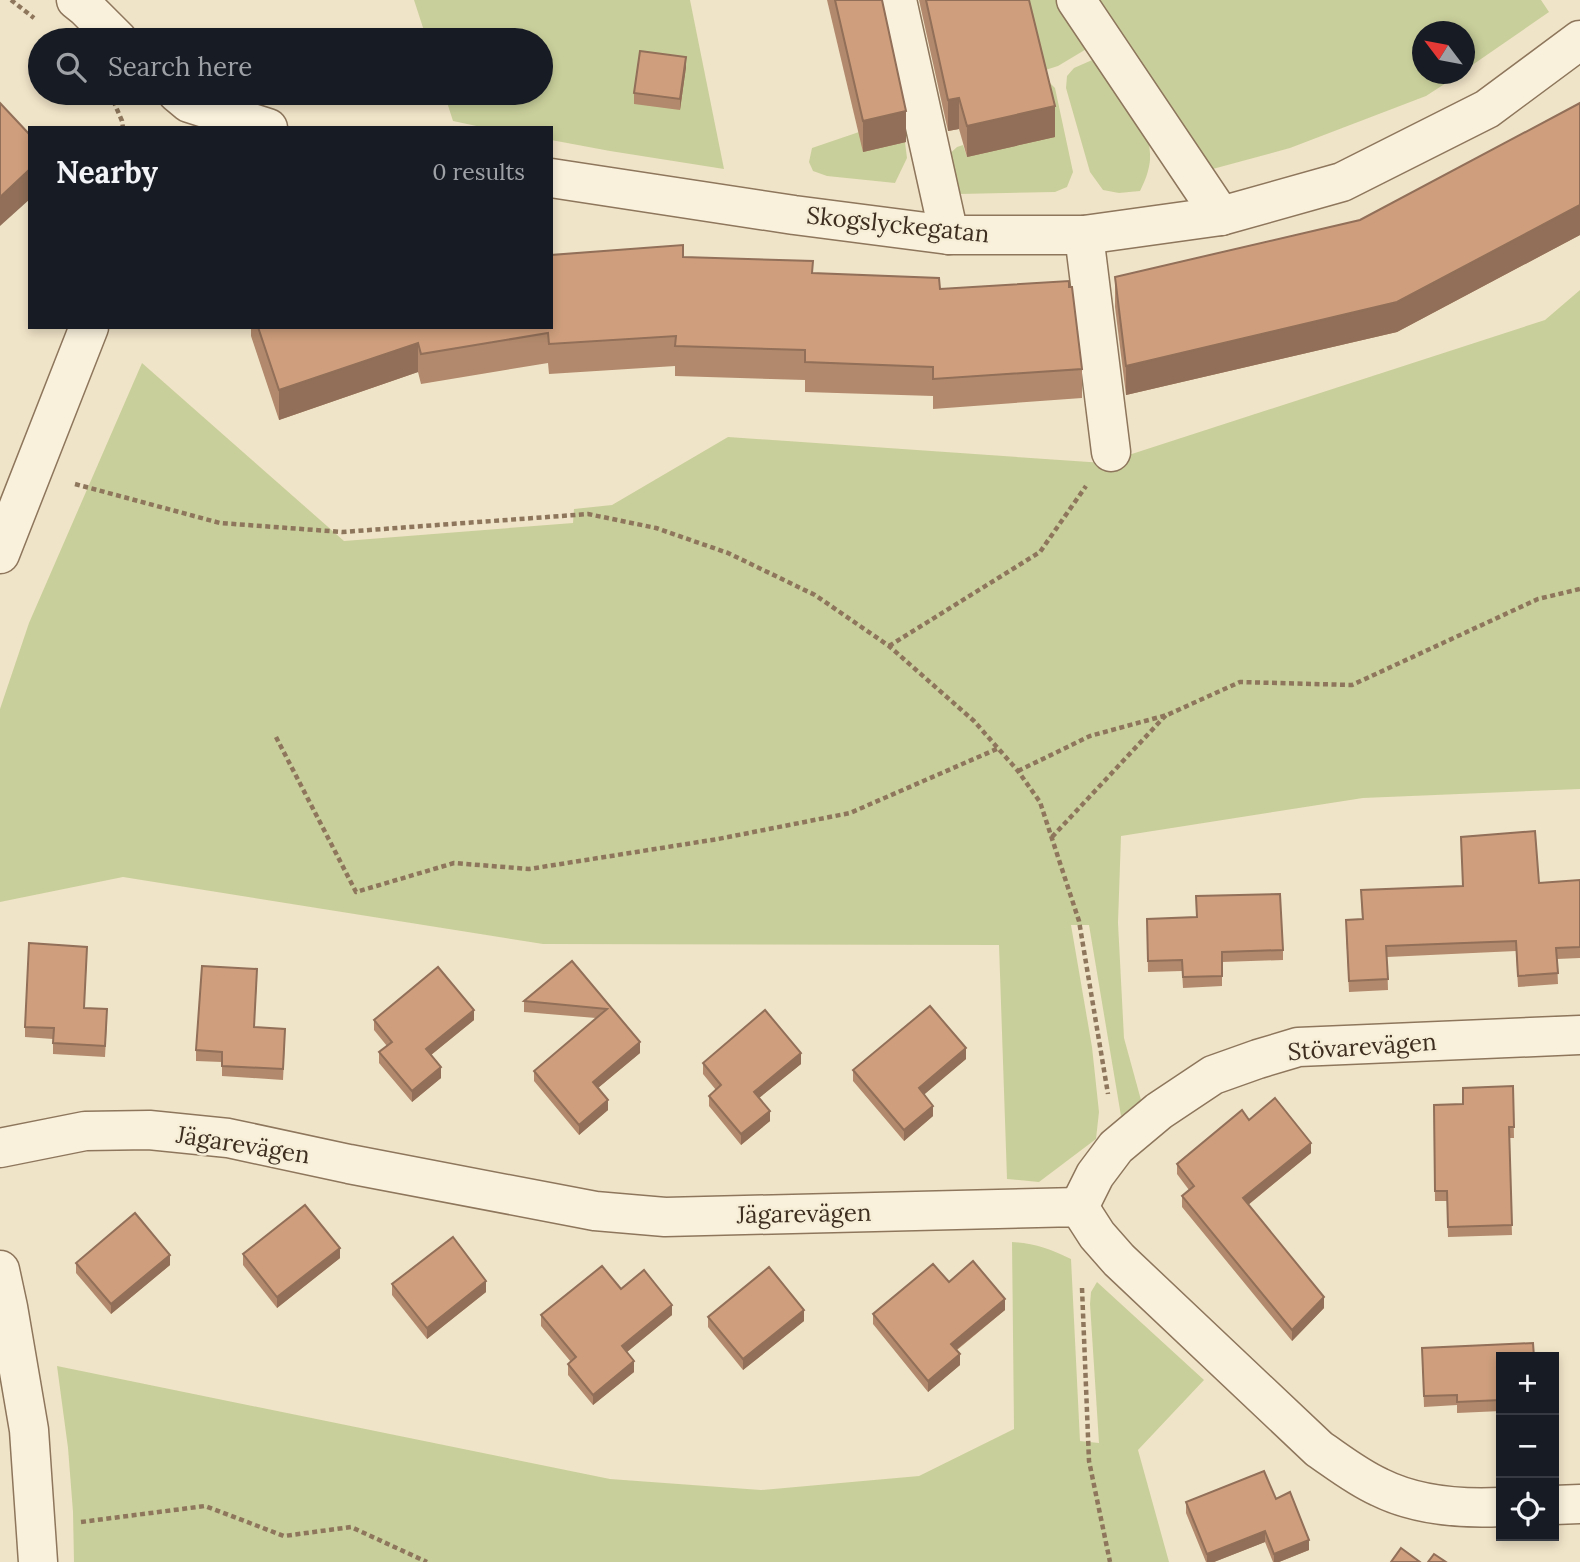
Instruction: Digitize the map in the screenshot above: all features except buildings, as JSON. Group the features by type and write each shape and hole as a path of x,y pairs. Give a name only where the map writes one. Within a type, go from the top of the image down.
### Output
{"street":[{"path":"76,0 106,28"},
{"path":"897,0 949,235"},
{"path":"1076,0 1221,216"},
{"name":"Skogslyckegatan","path":"553,178 794,215 949,235 1084,236 1221,216 1342,182 1488,109 1580,40"},
{"path":"181,108 259,126"},
{"path":"1084,236 1111,452"},
{"path":"0,554 18,490 88,329"},
{"name":"Stövarevägen","path":"1079,1207 1095,1175 1116,1147 1159,1111 1213,1074 1297,1047 1580,1035"},
{"name":"Jägarevägen","path":"0,1148 85,1131 149,1130 228,1138 362,1167 595,1211 665,1217 1079,1207"},
{"path":"1079,1207 1097,1235 1119,1260 1319,1449 1380,1488 1414,1500 1451,1507 1496,1507"},
{"path":"0,1270 29,1430 37,1545"},
{"path":"1559,1505 1580,1504"}],"path":[{"path":"115,105 123,126"},
{"path":"890,646 1040,552 1111,452"},
{"path":"18,490 220,523 342,532 588,514 656,528 728,553 815,595 890,646 974,721 1018,771 1040,802 1079,922 1116,1147"},
{"path":"1018,771 1090,736 1167,715 1240,682 1352,685 1538,599 1580,589"},
{"path":"1052,837 1167,715"},
{"path":"275,737 356,892 454,863 529,869 718,839 850,813 999,748"},
{"path":"1082,1287 1089,1461 1110,1562"},
{"path":"37,1545 205,1506 284,1536 351,1527 427,1562"}],"green space":[{"path":"414,0 690,0 724,169 553,140 553,126 477,126 453,121 448,105 553,105 553,28 423,28"},
{"path":"1022,0 1072,0 1093,45 1058,66 1039,72"},
{"path":"1095,0 1541,0 1549,12 1475,63 1475,21 1412,21 1412,84 1445,84 1426,96 1290,148 1209,170"},
{"path":"1108,53 1147,134 1150,160 1140,191 1119,193 1103,190 1090,172 1066,88 1067,76 1074,68"},
{"path":"1050,83 1055,88 1073,172 1067,187 1055,192 959,194 943,160 963,145 967,157 1042,85"},
{"path":"859,132 905,142 907,158 895,183 827,176 813,171 809,162 812,148"},
{"path":"1580,290 1580,789 1363,798 1121,836 1118,923 1124,1038 1141,1100 1121,1116 1089,925 1071,925 1092,1047 1099,1112 1096,1139 1039,1182 1007,1179 999,945 543,944 123,877 0,902 0,709 29,623 142,363 344,541 573,523 574,509 612,505 728,437 1104,463 1545,320"},
{"path":"1012,1242 1042,1247 1071,1259 1080,1441 1099,1443 1090,1304 1091,1292 1097,1282 1204,1380 1138,1450 1169,1562 74,1562 68,1448 57,1366 610,1479 761,1490 919,1476 1014,1429"}]}
